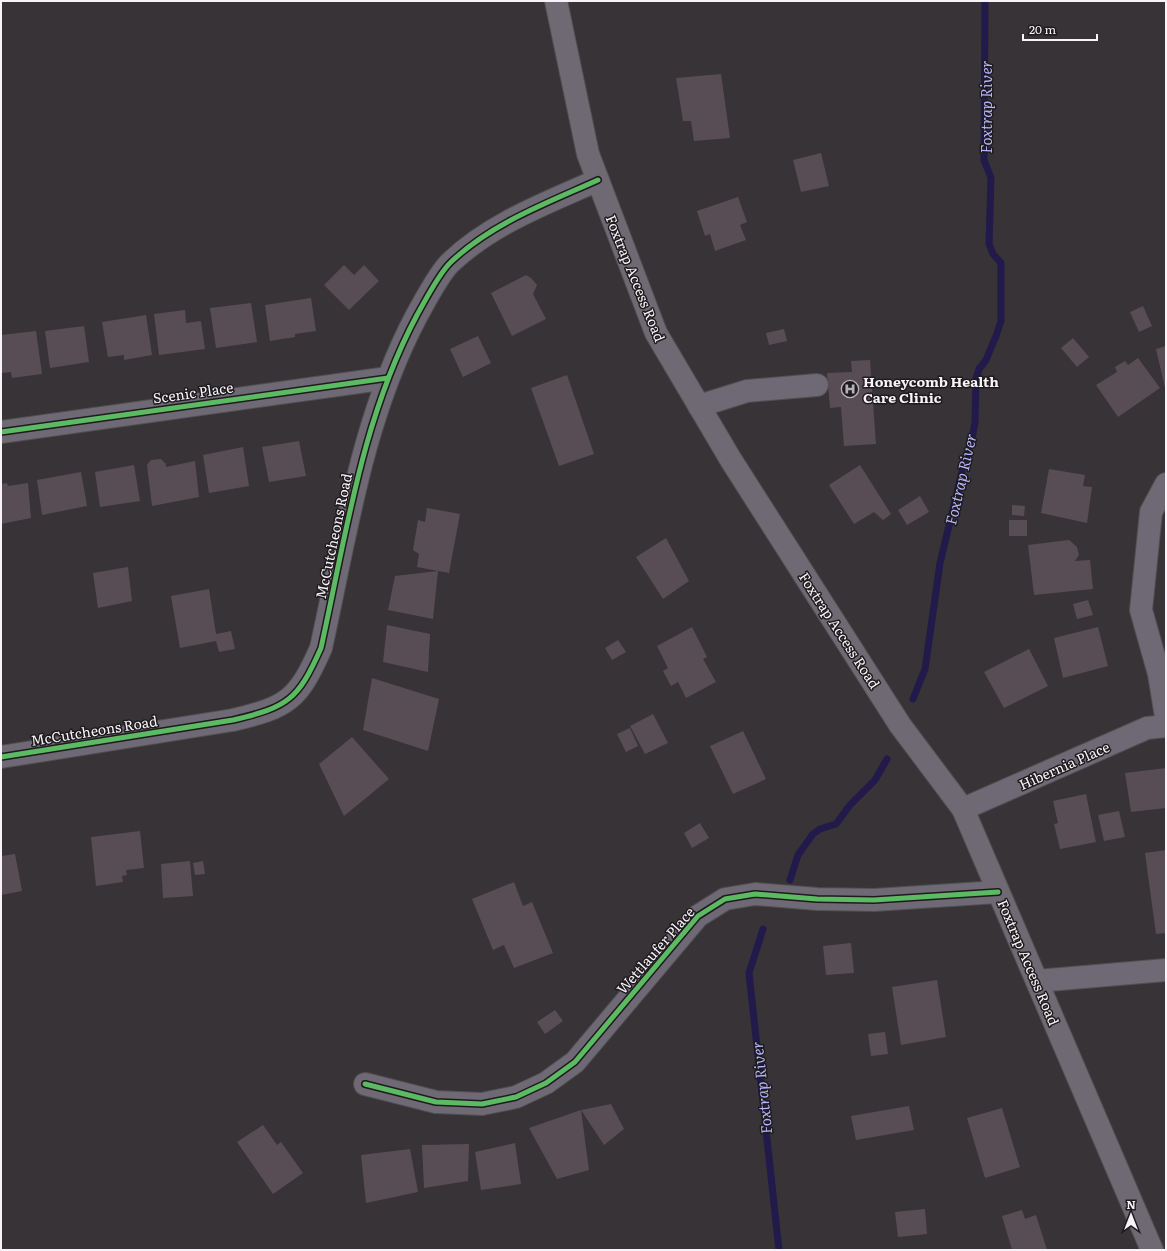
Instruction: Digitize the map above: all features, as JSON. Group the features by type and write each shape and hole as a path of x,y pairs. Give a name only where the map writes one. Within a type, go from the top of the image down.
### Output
{"main road":[{"name":"Foxtrap Access Road","path":"556,1 588,154 656,333 735,467 900,725 963,809 1152,1250"}],"street":[{"name":"McCutcheons Road","path":"1,757 233,720 265,713 291,699 308,677 321,648 365,446 388,378 402,343 424,302 450,262 498,226 598,180"},
{"name":"Scenic Place","path":"1,432 388,378"},
{"path":"699,406 748,391 817,385"},
{"path":"1166,484 1151,512 1141,610 1159,674 1166,717"},
{"name":"Hibernia Place","path":"963,809 1147,728 1166,726"},
{"name":"Wettlaufer Place","path":"365,1084 436,1102 482,1104 516,1097 546,1083 575,1062 698,916 725,899 755,894 817,899 874,900 998,892"},
{"path":"1037,981 1166,970"}],"building":[{"path":"721,74 730,138 694,141 691,121 683,121 676,78"},
{"path":"821,153 829,186 801,192 793,160"},
{"path":"738,197 747,222 740,225 746,240 715,251 710,234 705,236 697,211"},
{"path":"344,265 354,275 364,265 379,281 349,310 324,285"},
{"path":"526,275 537,285 533,294 546,319 512,336 491,293"},
{"path":"311,298 316,331 295,334 295,337 270,341 265,305"},
{"path":"251,303 257,342 216,348 210,308"},
{"path":"1143,306 1152,326 1139,332 1130,312"},
{"path":"185,310 186,323 201,321 205,349 159,355 154,314"},
{"path":"146,315 152,355 124,360 124,355 108,357 102,322"},
{"path":"84,326 89,362 50,368 45,331"},
{"path":"784,329 787,341 769,345 766,333"},
{"path":"36,331 42,374 12,378 11,372 1,373 1,335"},
{"path":"478,336 491,363 463,377 450,349"},
{"path":"1073,338 1089,357 1077,367 1061,348"},
{"path":"1166,346 1166,387 1165,388 1156,349"},
{"path":"1138,358 1160,388 1118,417 1096,385 1117,372 1115,367 1125,361 1128,365"},
{"name":"Honeycomb Health Care Clinic","path":"870,360 876,444 844,446 841,407 830,408 827,373 852,372 851,361"},
{"path":"567,375 594,454 559,466 531,388"},
{"path":"299,441 306,476 269,482 262,447"},
{"path":"243,447 249,486 209,493 203,455"},
{"path":"161,459 166,464 166,467 195,461 199,497 152,506 147,465 151,460"},
{"path":"134,465 140,501 100,507 95,472"},
{"path":"860,465 891,514 883,520 874,512 854,524 829,485"},
{"path":"1049,469 1085,475 1083,486 1092,487 1087,523 1041,513"},
{"path":"81,472 87,506 42,515 37,480"},
{"path":"7,483 8,486 28,483 31,518 1,524 1,484"},
{"path":"920,496 929,512 907,525 898,510"},
{"path":"1012,505 1025,506 1024,516 1012,515"},
{"path":"427,508 460,514 449,573 417,567 419,554 413,550 418,520 425,522"},
{"path":"1009,520 1027,520 1027,536 1009,536"},
{"path":"666,538 689,581 663,599 636,557"},
{"path":"1069,540 1077,547 1079,555 1075,561 1090,560 1093,589 1034,595 1028,545"},
{"path":"128,567 132,601 98,608 93,573"},
{"path":"438,571 433,619 388,610 395,576"},
{"path":"209,589 216,634 231,631 235,649 219,652 216,641 180,648 171,596"},
{"path":"1088,600 1093,615 1077,619 1073,604"},
{"path":"387,625 430,634 428,672 383,662"},
{"path":"692,627 707,657 703,659 716,682 686,698 678,682 671,686 663,671 668,668 657,646"},
{"path":"1098,627 1108,666 1063,678 1054,638"},
{"path":"618,640 626,652 612,660 605,648"},
{"path":"1029,649 1048,686 1004,708 984,672"},
{"path":"372,678 439,699 428,751 363,730"},
{"path":"653,714 668,743 645,754 630,726"},
{"path":"630,728 638,746 626,752 617,734"},
{"path":"743,731 766,779 733,794 710,746"},
{"path":"352,737 389,779 344,816 319,764"},
{"path":"1166,768 1166,808 1131,812 1125,773"},
{"path":"1086,794 1096,842 1060,849 1054,824 1058,823 1053,801"},
{"path":"1119,811 1125,837 1104,841 1098,815"},
{"path":"700,823 709,838 692,848 684,833"},
{"path":"140,831 144,868 126,870 127,875 122,876 123,882 96,886 91,837"},
{"path":"1166,850 1166,933 1156,934 1145,853"},
{"path":"15,854 22,891 1,895 1,856"},
{"path":"190,861 193,896 163,898 161,864"},
{"path":"203,861 205,874 195,875 193,863"},
{"path":"514,882 523,906 532,902 553,953 514,968 504,945 493,950 472,899"},
{"path":"851,943 854,973 826,975 823,946"},
{"path":"937,980 946,1037 901,1045 892,987"},
{"path":"555,1010 563,1021 545,1034 537,1022"},
{"path":"885,1032 888,1054 871,1056 868,1034"},
{"path":"611,1104 624,1129 604,1145 581,1110"},
{"path":"909,1106 914,1130 856,1140 851,1116"},
{"path":"1002,1108 1020,1167 985,1178 967,1118"},
{"path":"581,1110 589,1170 557,1179 529,1128"},
{"path":"263,1125 277,1145 281,1142 303,1173 273,1194 237,1142"},
{"path":"515,1143 521,1184 481,1190 475,1152"},
{"path":"469,1144 468,1181 424,1188 422,1145"},
{"path":"410,1149 418,1192 366,1203 361,1155"},
{"path":"925,1209 927,1234 898,1237 895,1212"},
{"path":"1022,1210 1025,1219 1036,1215 1047,1250 1012,1250 1002,1216"}],"waterway":[{"name":"Foxtrap River","path":"913,699 925,669 940,563 963,467 972,439 975,422 976,379 979,369 986,360 1001,321 1001,263 993,254 989,244 991,178 984,160 985,1"},
{"name":"Foxtrap River","path":"790,880 798,855 813,834 820,829 836,824 850,805 875,780 887,759"},
{"name":"Foxtrap River","path":"763,929 749,973 779,1250"}],"cycle path":[{"path":"1,757 233,720 267,711 289,699 298,690 305,679 321,648 348,520 369,436 382,395 398,354 432,287 451,262 484,236 521,215 598,180"},
{"path":"1,432 388,378"},
{"path":"365,1084 436,1102 482,1104 516,1097 546,1083 575,1062 698,916 725,899 755,894 817,899 874,900 998,892"}],"place":[{"name":"Honeycomb Health Care Clinic","path":"850,389"}]}
